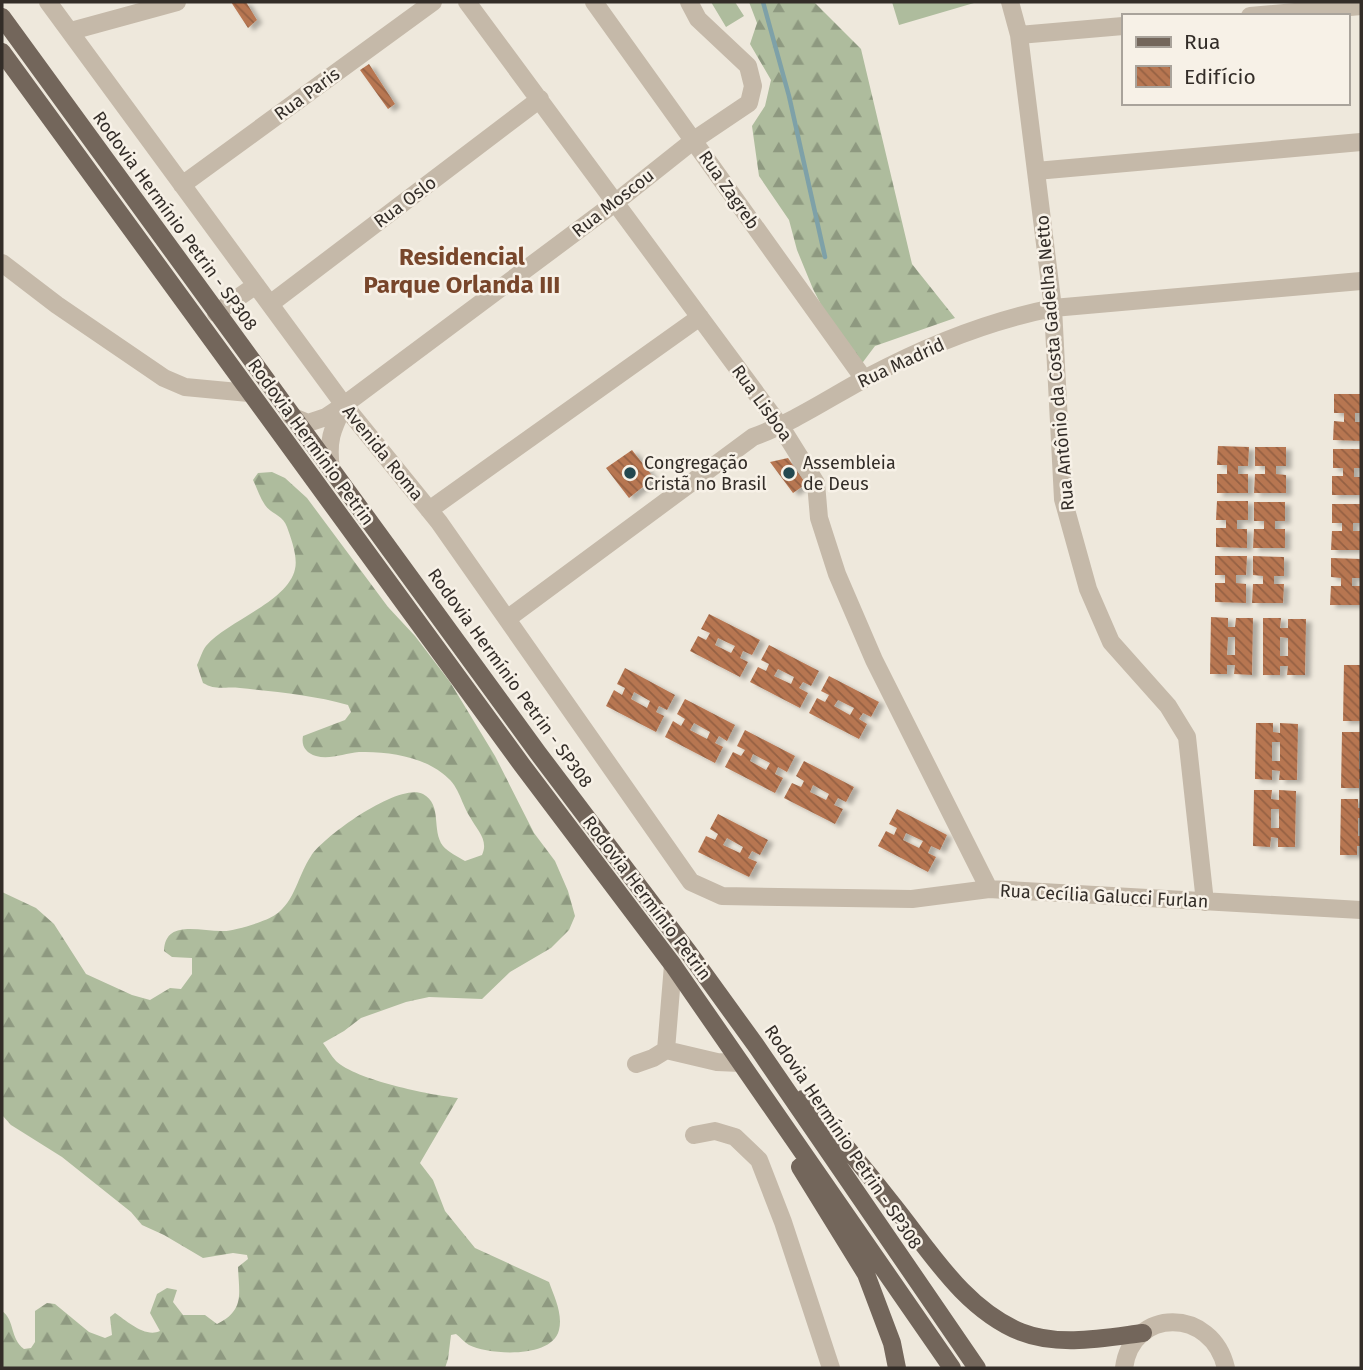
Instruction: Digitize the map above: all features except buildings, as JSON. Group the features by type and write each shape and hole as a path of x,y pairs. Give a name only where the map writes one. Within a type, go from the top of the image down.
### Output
{"main road":[{"name":"Rodovia Hermínio Petrin - SP308","path":"2,18 291,416 757,1048 977,1368"},
{"name":"Rodovia Hermínio Petrin","path":"2,52 522,765 673,965 953,1368"},
{"path":"757,1048 878,1186 962,1291 998,1320 1023,1332 1048,1338 1096,1340 1143,1333"},
{"path":"745,1069 765,1108 866,1273 892,1343 897,1368"}],"street":[{"name":"Avenida Roma","path":"48,2 344,405 429,510 691,882 722,896"},
{"path":"71,31 177,2"},
{"name":"Rua Paris","path":"182,186 433,2"},
{"name":"Rua Lisboa","path":"467,2 781,427 816,483 819,518 874,660 989,889"},
{"name":"Rua Zagreb","path":"594,2 864,379"},
{"name":"Rua Moscou","path":"291,416 308,423 326,417 344,405 616,202 694,140 749,103 753,86 748,66 698,19 689,2"},
{"name":"Rua Antônio da Costa Gadelha Netto","path":"1010,2 1019,35 1053,308 1063,499 1088,589 1111,642 1168,706 1187,737 1205,902"},
{"path":"1272,14 1361,6"},
{"path":"1019,35 1122,26"},
{"name":"Rua Oslo","path":"270,304 540,99"},
{"path":"1036,171 1361,142"},
{"path":"2,263 57,305 164,378 185,387 249,393"},
{"name":"Rua Madrid","path":"507,619 753,437 781,427 909,356 1012,316 1053,308 1361,281"},
{"path":"216,313 256,285"},
{"path":"429,510 700,317"},
{"path":"331,469 328,447 344,405"},
{"name":"Rua Cecília Galucci Furlan","path":"722,896 912,899 989,889 1361,911"},
{"path":"666,1050 673,965"},
{"path":"636,1064 666,1050 745,1069"},
{"path":"694,1135 715,1131 735,1137 759,1160 808,1295 831,1368"},
{"path":"1124,1368 1132,1344 1143,1333 1157,1325 1172,1322 1188,1324 1202,1330 1214,1340 1223,1353 1226,1368"}],"green space":[{"path":"711,2 735,2 744,16 726,27"},
{"path":"749,2 814,2 861,49 912,264 955,318 875,346 860,366 840,342 813,289 797,250 789,220 759,176 752,126 765,106 771,80 750,44 757,23"},
{"path":"892,2 974,2 974,3 899,25"},
{"path":"272,472 285,478 307,498 388,607 415,636 450,682 495,756 534,833 555,861 568,891 575,916 569,930 551,948 510,972 482,999 429,997 406,1002 361,1018 323,1043 336,1061 360,1074 412,1090 458,1098 420,1163 433,1180 445,1211 475,1248 549,1282 559,1311 559,1330 554,1339 545,1346 519,1352 478,1348 469,1345 456,1334 451,1335 445,1368 2,1368 2,1311 9,1319 16,1340 24,1349 31,1348 35,1342 35,1311 47,1303 55,1304 89,1332 105,1338 112,1335 110,1317 115,1313 136,1328 154,1333 160,1331 150,1313 157,1294 167,1288 177,1290 173,1302 183,1315 205,1315 217,1324 226,1319 236,1307 239,1293 238,1267 248,1259 247,1255 233,1253 203,1258 142,1225 131,1212 62,1157 11,1125 2,1115 2,892 36,908 54,924 86,974 132,995 150,1000 170,988 181,989 192,974 192,958 172,957 164,951 171,934 186,929 229,931 275,915 287,903 311,856 319,847 346,824 380,803 412,792 423,794 433,805 438,833 445,848 465,861 482,855 484,850 481,835 456,788 433,767 424,762 380,752 327,757 316,756 307,751 303,736 345,720 351,712 348,705 308,696 217,688 203,683 197,665 206,646 281,591 290,581 295,569 294,548 285,523 265,505 253,480 258,473"}],"waterway":[{"path":"763,2 789,96 825,257"}],"place":[{"name":"Congregação Cristã no Brasil","path":"630,473"},
{"name":"Assembleia de Deus","path":"789,473"}],"district":[{"name":"Residencial Parque Orlanda III","path":"462,271"}]}
